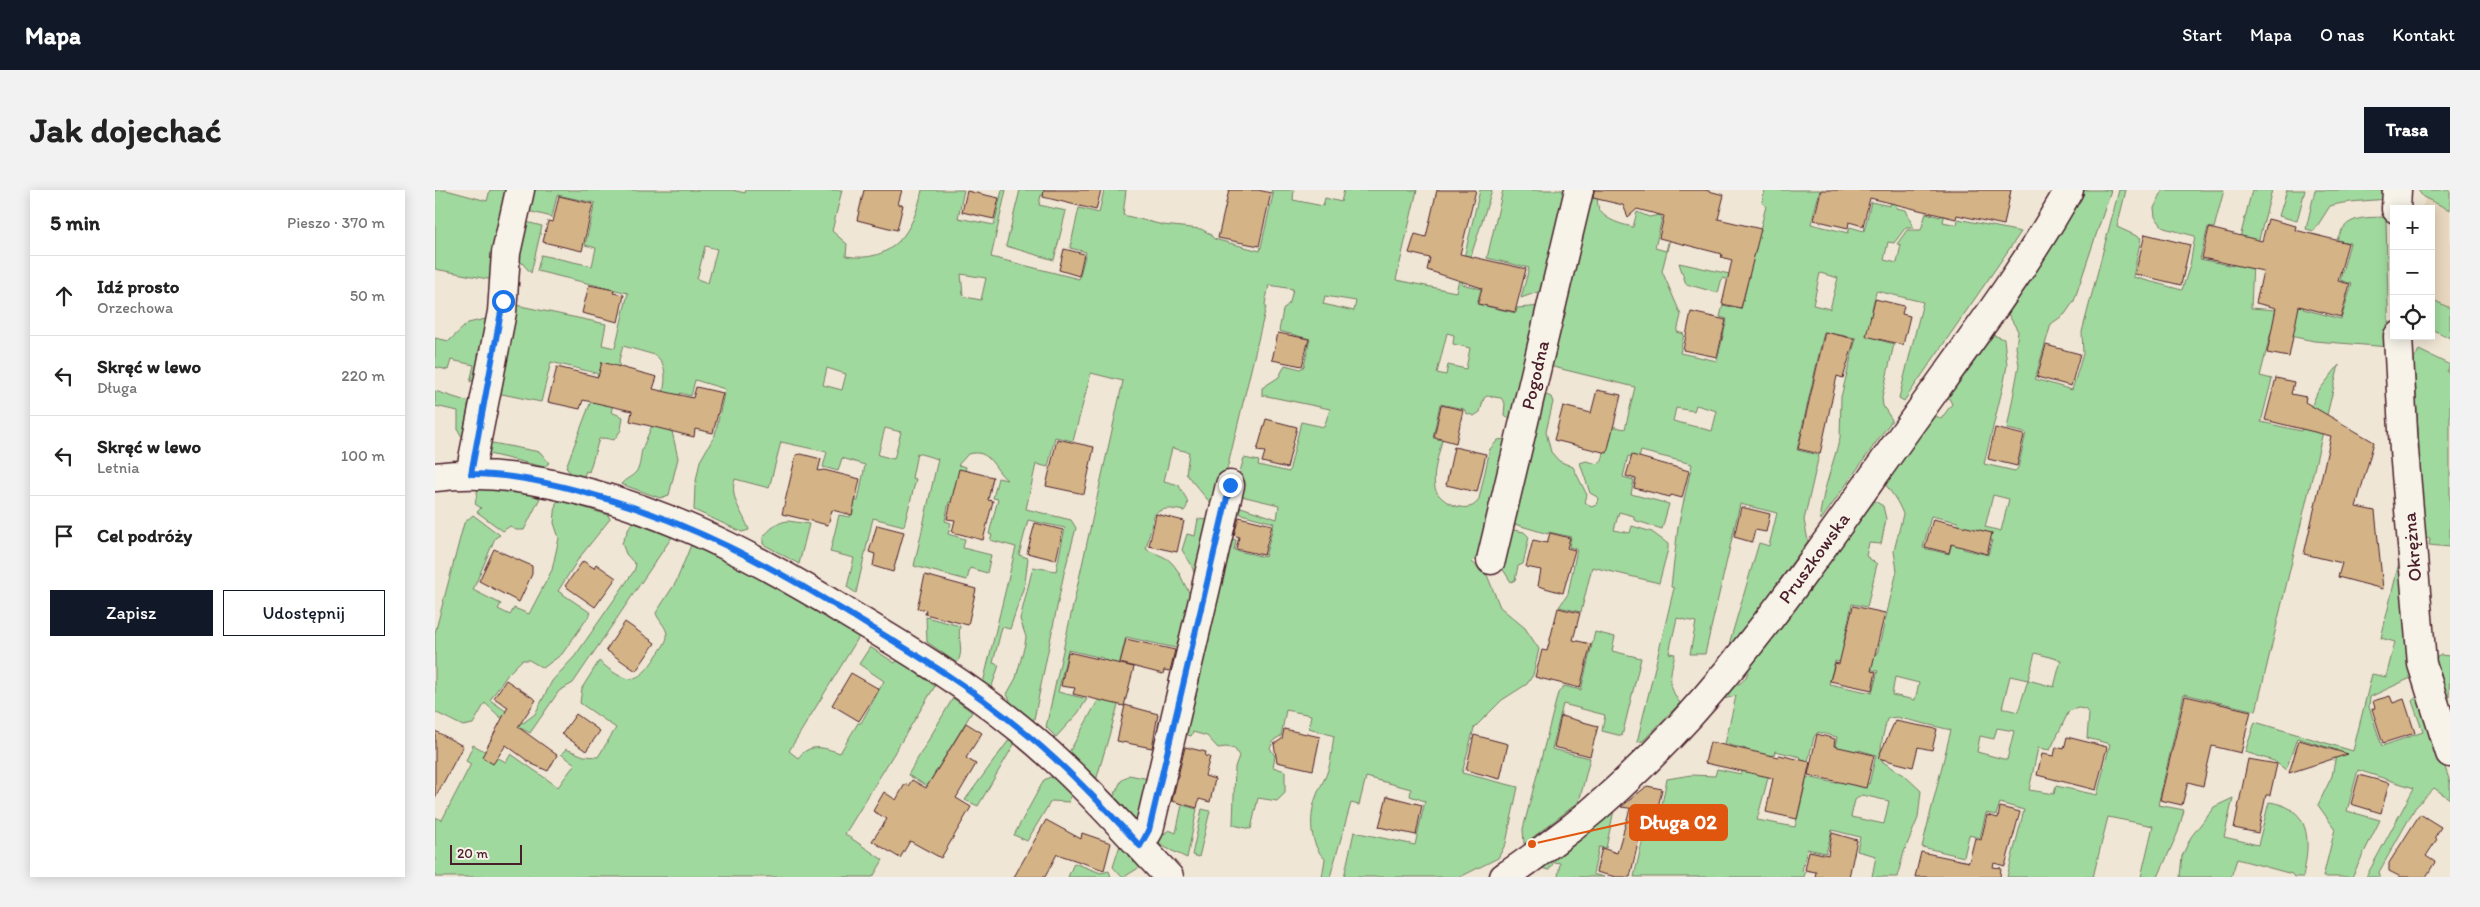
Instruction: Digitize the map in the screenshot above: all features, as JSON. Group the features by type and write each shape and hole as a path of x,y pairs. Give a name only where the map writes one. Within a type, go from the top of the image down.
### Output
{"street":[{"path":"471,474 502,312 506,253 520,190"},
{"name":"Pogodna","path":"1491,560 1579,190"},
{"name":"Pruszkowska","path":"1504,877 1538,854 1617,789 1664,742 1739,660 1806,570 2004,292 2069,190"},
{"path":"2396,205 2397,190"},
{"name":"Okrężna","path":"2398,340 2405,459 2422,664 2450,753"},
{"path":"435,477 471,474 544,482 615,500 675,521 770,566 954,679 1019,727 1068,771 1169,877"},
{"path":"1140,846 1149,830 1230,485"}],"shaded area":[{"path":"2426,198 2450,210 2450,308 2435,301 2435,205 2423,205"}],"green space":[{"path":"435,190 446,190 487,201 490,190 511,190 493,280 435,269"},
{"path":"529,190 732,190 745,193 746,190 842,190 832,231 847,244 846,256 862,257 877,255 899,241 913,219 922,190 964,190 958,218 994,225 1002,190 1006,190 991,257 1079,279 1086,252 1070,248 1079,208 1099,213 1104,190 1126,190 1123,215 1163,225 1201,229 1210,234 1214,239 1260,251 1273,195 1271,190 1294,190 1293,200 1323,206 1325,198 1341,202 1344,190 1417,190 1396,280 1456,292 1480,190 1492,190 1462,284 1481,289 1477,304 1516,313 1517,308 1543,306 1511,419 1504,415 1505,403 1501,398 1487,396 1484,398 1480,412 1474,416 1466,413 1464,409 1440,404 1433,438 1442,440 1434,482 1438,494 1442,499 1455,506 1469,507 1479,499 1490,449 1498,440 1512,438 1486,547 1472,562 1487,575 1500,607 1525,628 1539,649 1533,675 1527,684 1502,700 1474,728 1462,773 1518,787 1506,843 1498,858 1460,877 1344,877 1354,832 1415,845 1425,801 1410,796 1411,789 1366,777 1359,805 1351,803 1330,877 1322,877 1325,859 1316,847 1312,832 1312,816 1316,796 1329,767 1334,736 1309,728 1311,715 1286,710 1281,736 1275,739 1270,748 1275,756 1273,767 1285,771 1285,793 1277,801 1258,798 1251,829 1233,825 1235,767 1239,756 1235,749 1218,748 1207,736 1193,732 1191,736 1184,734 1224,536 1236,540 1234,550 1265,557 1274,523 1230,511 1232,504 1277,519 1279,505 1237,495 1234,492 1244,458 1259,461 1258,465 1289,472 1301,422 1324,427 1330,409 1262,395 1262,388 1279,377 1285,365 1301,369 1304,366 1310,339 1279,331 1283,310 1290,302 1293,289 1269,285 1266,307 1217,511 1186,474 1189,452 1172,448 1164,481 1179,485 1187,504 1184,511 1165,509 1154,515 1146,549 1171,562 1195,600 1185,650 1126,637 1118,670 1103,667 1103,658 1068,650 1058,692 1087,699 1078,713 1056,737 1046,727 1123,381 1091,373 1073,441 1055,437 1048,467 1036,464 1026,509 1071,520 1076,528 1064,573 1033,724 1009,704 1010,701 1007,694 1016,678 1025,644 1026,637 1020,619 1033,567 1056,571 1065,528 1028,520 1019,555 1028,558 1025,583 1010,629 1002,627 993,663 999,665 991,689 983,683 1016,547 990,540 992,535 989,534 998,499 993,498 998,478 1007,480 991,461 982,454 968,454 958,465 966,467 957,503 949,502 945,521 951,523 948,534 965,539 963,548 991,555 987,573 970,568 967,580 914,566 938,459 917,453 912,478 916,479 904,526 873,518 856,593 847,587 854,558 830,552 839,515 850,517 854,500 858,501 865,465 842,458 838,471 823,467 827,452 781,442 769,488 735,479 735,499 749,530 742,532 694,510 695,486 700,461 715,435 725,389 695,380 691,396 680,393 671,427 678,458 669,495 660,498 621,484 638,470 642,450 661,401 665,374 662,363 655,355 623,346 619,360 620,381 611,412 623,417 621,430 614,440 599,439 589,472 586,471 584,476 570,473 566,467 596,388 598,376 596,373 551,362 541,402 497,393 487,442 540,452 549,463 544,467 489,454 484,445 511,304 606,324 602,345 615,348 628,293 537,271 541,255 592,266 596,248 585,245 595,203 557,195 552,217 524,210","holes":["705,246 717,249 708,283 697,279","961,274 986,278 981,300 963,295","1325,296 1356,301 1354,311 1323,304","1447,333 1454,335 1453,344 1470,348 1466,369 1448,365 1446,375 1437,373","827,368 846,374 842,390 823,385","885,428 901,432 894,459 878,455"]},
{"path":"1020,190 1056,190 1054,198 1041,195 1039,205 1066,211 1054,260 1006,246"},
{"path":"1503,190 1571,190 1549,288 1521,298 1529,268 1487,258"},
{"path":"1585,190 1601,190 1598,198 1600,211 1618,223 1633,227 1637,212 1649,217 1660,215 1662,218 1655,248 1666,251 1682,190 1662,271 1681,315 1677,332 1684,334 1680,353 1717,361 1727,319 1720,317 1723,305 1741,309 1747,284 1722,278 1718,293 1686,284 1679,263 1748,278 1766,206 1762,202 1765,190 1820,190 1811,224 1848,233 1850,227 1864,231 1871,202 1890,206 1892,197 1898,199 1896,208 1906,210 1913,227 1906,227 1894,243 1888,242 1884,260 1897,263 1901,245 1897,244 1907,230 1921,230 1926,213 1940,217 1947,190 1950,190 1943,222 1957,225 1958,219 2021,232 1904,401 1899,398 1923,302 1876,292 1872,310 1885,314 1879,340 1894,344 1882,397 1883,406 1892,420 1821,520 1820,513 1825,489 1840,438 1841,397 1856,338 1824,332 1797,450 1819,455 1804,520 1808,541 1731,644 1730,641 1759,543 1769,546 1777,513 1740,504 1705,654 1690,654 1696,622 1677,618 1669,653 1675,654 1671,685 1680,703 1643,741 1637,742 1674,588 1671,587 1678,527 1692,464 1641,451 1639,458 1628,456 1623,477 1634,480 1631,494 1669,504 1662,529 1634,520 1634,516 1619,512 1614,530 1630,533 1632,526 1652,532 1668,544 1659,583 1592,567 1581,612 1559,607 1568,594 1577,549 1569,547 1571,537 1549,532 1548,534 1511,523 1544,394 1551,397 1553,402 1546,432 1551,452 1559,461 1573,467 1587,495 1585,502 1591,507 1597,505 1599,498 1590,493 1580,463 1586,461 1598,464 1602,461 1611,426 1625,429 1635,387 1545,365","holes":["1820,273 1838,278 1830,309 1813,305","1696,405 1717,411 1712,431 1673,421 1676,408 1694,411"]},
{"path":"2081,190 2111,190 2074,301 2065,314 2051,324 2035,379 2072,390 2083,354 2082,332 2119,190 2126,190 2117,227 2141,238 2133,277 2182,290 2190,265 2195,236 2164,228 2155,217 2154,208 2163,190 2224,190 2214,228 2208,227 2200,259 2233,266 2252,190 2272,190 2253,262 2251,308 2276,310 2312,234 2321,236 2303,309 2341,319 2352,284 2340,280 2350,243 2337,240 2345,226 2356,219 2386,217 2389,347 2314,341 2271,332 2260,376 2272,379 2261,422 2301,431 2317,393 2339,365 2256,711 2184,694 2158,805 2184,810 2178,832 2158,877 2141,877 2153,826 2108,817 2093,877 2007,877 2024,810 2000,803 1996,815 1986,813 1980,838 1969,835 1964,857 1922,847 1951,730 1896,717 1887,719 1881,746 1883,762 1904,775 1921,791 1918,818 1904,852 1897,877 1872,877 1876,856 1857,851 1860,837 1832,830 1826,853 1807,849 1802,871 1805,872 1804,877 1634,877 1648,817 1659,819 1667,779 1691,775 1715,776 1717,769 1741,774 1746,749 1725,744 1736,696 1723,699 1701,725 1698,722 1722,695 1744,680 1749,663 1870,498 1883,506 1886,519 1881,544 1869,543 1866,556 1877,564 1867,607 1852,604 1843,646 1877,654 1897,571 1894,551 1903,514 1897,501 1883,481 1932,413 1941,419 1952,404 1946,393 1988,333 2004,339 2007,365 1984,464 2015,471 2018,468 2026,433 2007,429 2019,365 2016,347 2018,331 2005,309","holes":["1993,495 2009,499 2001,531 1985,527","1931,516 1958,522 1949,554 1923,548","1967,533 1992,540 1988,555 1963,549","2035,653 2061,660 2054,687 2028,680","1835,661 1878,671 1872,693 1829,684","2010,676 2028,680 2018,712 2002,708","1895,677 1919,683 1915,700 1892,695","2078,708 2085,709 2089,714 2087,738 2110,744 2097,795 2056,786 2054,794 2029,790 2038,748 2050,750 2069,711","1997,728 2014,731 2007,760 1977,752 1980,736 1994,739","1818,732 1837,737 1833,756 1841,758 1836,783 1807,777 1795,827 1757,820 1775,751 1801,757 1794,785 1802,786 1814,737","1859,750 1876,755 1869,784 1852,780","1862,795 1889,801 1884,824 1851,817 1855,800"]},
{"path":"2287,190 2305,190 2297,221 2279,216"},
{"path":"2315,190 2386,190 2386,199 2330,206 2314,231 2306,229"},
{"path":"2418,190 2450,190 2450,210 2423,197"},
{"path":"522,221 542,226 531,273 515,255"},
{"path":"2435,301 2450,308 2450,338 2435,331"},
{"path":"494,317 479,377 470,382 474,365 451,360 448,370 435,367 435,338 449,341 468,323"},
{"path":"2419,350 2450,365 2447,372 2450,374 2450,547 2429,545 2430,538 2421,537 2415,464 2419,448 2414,359"},
{"path":"435,391 472,403 465,442 458,430 458,411 435,406"},
{"path":"478,488 534,493 536,497 540,498 524,530 516,530 510,526 503,531 477,512 481,508 475,504"},
{"path":"560,500 608,515 610,519 579,558 558,591 591,613 562,654 543,668 529,660 522,660 508,674 490,700 523,723 535,714 552,681 575,656 634,571 636,565 626,554 622,543 632,522 672,537 573,683 559,691 530,733 500,717 485,703 473,724 463,726 435,712 435,633 464,523 473,515 500,535 495,538 473,590 501,604 498,609 510,615 514,608 529,614 552,570 559,538 554,523 556,503"},
{"path":"1198,519 1208,520 1197,581 1191,564 1182,550 1187,534 1195,536"},
{"path":"788,521 809,524 799,564 763,544 763,537 771,529 777,524"},
{"path":"1509,529 1524,532 1529,537 1523,564 1518,566 1515,580 1511,582 1502,568"},
{"path":"691,545 748,570 860,635 789,751 798,758 812,748 828,749 840,753 858,723 861,723 884,681 859,664 870,647 895,663 898,660 935,686 845,834 883,860 873,877 435,877 435,817 442,820 471,764 466,761 473,745 506,762 511,754 558,787 575,764 561,754 566,749 584,756 598,757 616,728 580,703 582,688 599,661 608,669 624,678 631,679 643,673 650,665 664,645 667,637 665,628 656,613 676,582"},
{"path":"2403,546 2415,676 2370,697 2369,707 2382,746 2423,732 2412,701 2420,694 2450,782 2450,799 2434,788 2415,808 2379,872 2380,877 2366,877 2414,788 2358,770 2347,811 2380,820 2352,877 2323,877 2335,829 2318,805 2332,776 2337,750 2297,738 2286,770 2274,761 2245,752 2255,722 2353,751 2372,674 2386,677 2395,642 2381,638"},
{"path":"926,617 960,626 961,649 957,663 927,642"},
{"path":"1595,632 1615,637 1612,651 1641,658 1622,736 1602,731 1605,715 1563,704 1552,749 1590,758 1579,802 1524,844 1523,829 1558,693 1564,686 1581,690"},
{"path":"2441,655 2450,656 2449,700 2442,697 2430,661"},
{"path":"1123,688 1095,784 1067,756 1101,695"},
{"path":"953,698 972,712 927,786 908,775"},
{"path":"1013,739 1016,741 978,806 965,800 1009,740"},
{"path":"1129,775 1149,779 1137,825 1112,800 1121,781"},
{"path":"1050,777 1062,780 1072,789 1069,802 1051,801 1027,841 1014,835 1044,780"},
{"path":"2233,798 2224,837 2258,845 2269,802 2294,811 2301,819 2307,840 2303,877 2294,877 2292,874 2237,859 2231,877 2180,877 2182,856 2191,837 2214,807"},
{"path":"1182,805 1197,809 1187,858 1160,845 1157,839 1169,830 1176,833"},
{"path":"1202,809 1210,811 1199,857 1192,855"},
{"path":"1614,810 1606,848 1599,847 1593,874 1604,877 1558,877 1560,863 1554,862 1549,870 1541,868"},
{"path":"1122,839 1145,864 1124,877 1113,867"},
{"path":"1074,863 1101,873 1109,871 1111,877 1068,877"}],"building":[{"path":"864,190 902,190 898,204 903,205 897,230 857,220"},
{"path":"1044,190 1101,190 1096,210 1043,197"},
{"path":"1229,190 1258,190 1271,193 1259,246 1218,238"},
{"path":"1437,190 1476,190 1460,254 1526,269 1515,312 1478,304 1482,288 1427,270 1430,258 1409,253 1415,234 1426,237"},
{"path":"1594,190 1705,190 1724,195 1718,219 1761,229 1741,308 1722,304 1732,260 1721,257 1722,254 1659,238 1664,216 1637,209 1628,217 1623,205 1593,198"},
{"path":"1821,190 2011,190 2004,225 1957,215 1956,219 1870,198 1863,226 1849,222 1848,228 1814,220"},
{"path":"967,191 999,198 994,219 962,212"},
{"path":"559,196 593,204 582,251 543,242 548,221 553,222"},
{"path":"2268,219 2296,226 2295,230 2348,243 2338,281 2350,284 2341,317 2299,306 2289,357 2267,353 2276,308 2256,303 2263,271 2202,258 2209,228 2262,241"},
{"path":"2145,234 2190,245 2181,285 2135,274"},
{"path":"1064,249 1084,254 1079,276 1059,270"},
{"path":"589,285 614,290 613,293 624,295 618,322 582,313"},
{"path":"1875,299 1904,306 1902,314 1910,316 1903,345 1866,336"},
{"path":"1691,312 1726,320 1717,357 1683,350"},
{"path":"1825,332 1855,339 1843,378 1837,376 1820,454 1798,449"},
{"path":"1278,333 1309,339 1302,366 1272,360"},
{"path":"2046,345 2080,354 2071,386 2037,377"},
{"path":"602,362 657,377 653,389 693,398 696,387 723,393 713,433 695,429 694,437 630,421 632,411 583,400 580,409 548,402 557,367 598,377"},
{"path":"2276,378 2294,382 2291,394 2306,397 2305,402 2374,442 2356,507 2375,511 2383,589 2338,577 2342,563 2304,554 2331,436 2265,420"},
{"path":"1597,390 1621,395 1607,453 1554,440 1563,406 1591,413"},
{"path":"1441,405 1463,410 1456,443 1434,437"},
{"path":"1266,419 1297,427 1287,468 1262,462 1265,452 1257,451"},
{"path":"1995,428 2024,435 2017,466 1988,459"},
{"path":"1057,439 1094,447 1084,494 1046,486"},
{"path":"1454,447 1486,454 1477,492 1446,485"},
{"path":"801,454 821,459 818,471 824,470 860,479 852,515 832,510 828,525 782,514 796,455"},
{"path":"1632,455 1689,471 1682,498 1634,488 1636,479 1626,476"},
{"path":"959,469 993,477 988,500 993,501 983,540 952,532 955,520 947,519"},
{"path":"1741,507 1770,514 1766,532 1755,530 1752,542 1734,537"},
{"path":"1156,514 1184,521 1177,552 1149,546"},
{"path":"1239,517 1272,525 1264,555 1236,549 1239,537 1234,535"},
{"path":"1933,519 1992,533 1987,554 1951,544 1949,553 1925,547"},
{"path":"1035,523 1063,530 1056,560 1027,553"},
{"path":"877,525 904,532 893,572 873,566 875,554 869,552"},
{"path":"1550,533 1570,538 1567,548 1575,550 1563,593 1538,586 1541,570 1526,567 1533,540 1547,543"},
{"path":"494,549 532,566 532,574 519,602 479,581"},
{"path":"583,561 594,568 596,564 616,578 595,607 565,586"},
{"path":"925,575 976,589 968,625 925,614 926,610 917,608"},
{"path":"1853,606 1885,613 1871,671 1876,672 1872,690 1830,681 1835,663 1839,664"},
{"path":"1558,608 1580,613 1573,640 1591,644 1580,688 1535,677 1542,650 1547,651"},
{"path":"625,622 655,643 636,671 606,650"},
{"path":"1126,639 1175,650 1170,671 1164,670 1163,674 1120,663"},
{"path":"1068,652 1134,667 1124,706 1073,694 1075,688 1061,686"},
{"path":"851,673 879,689 859,721 832,705"},
{"path":"506,680 536,700 518,727 557,755 548,771 532,764 506,745 493,764 482,757 508,707 494,698"},
{"path":"2185,696 2251,711 2241,753 2212,746 2203,786 2188,782 2182,805 2160,800"},
{"path":"2390,696 2393,703 2404,699 2415,733 2383,743 2372,709 2375,708 2373,701"},
{"path":"1125,705 1158,714 1152,748 1117,741"},
{"path":"576,714 600,731 586,751 562,734"},
{"path":"1561,716 1598,726 1590,756 1554,747"},
{"path":"1895,721 1937,729 1932,750 1918,747 1913,767 1878,758"},
{"path":"966,723 982,733 966,758 976,764 956,798 971,807 941,858 910,841 900,858 872,841 887,819 873,811 884,792 896,800 905,784 908,786 912,780 926,788"},
{"path":"1284,729 1320,737 1313,770 1277,762 1274,744 1282,739"},
{"path":"435,731 463,746 435,798"},
{"path":"1817,734 1835,739 1834,746 1874,755 1866,788 1808,775"},
{"path":"1474,735 1508,744 1500,779 1466,770"},
{"path":"2067,737 2107,747 2096,790 2037,775 2042,754 2054,756 2056,747 2064,749"},
{"path":"2299,740 2348,754 2289,773"},
{"path":"1710,742 1810,762 1797,819 1766,812 1773,778 1705,763"},
{"path":"1185,747 1206,752 1205,756 1210,757 1205,776 1215,779 1210,802 1199,799 1197,808 1172,801"},
{"path":"2248,759 2277,764 2270,795 2266,795 2258,833 2234,828"},
{"path":"2359,775 2389,783 2381,813 2351,804"},
{"path":"1647,786 1662,789 1657,812 1621,807"},
{"path":"1387,796 1422,805 1416,835 1379,827"},
{"path":"2000,807 2020,812 2005,866 1994,863 1993,867 2001,868 2000,877 1915,877 1921,852 1969,862 1975,838 1981,840 1987,815 1998,818"},
{"path":"1630,809 1645,813 1630,877 1616,877 1596,872 1602,848 1617,853"},
{"path":"2420,814 2441,827 2435,837 2437,839 2426,856 2435,862 2426,877 2401,877 2389,871 2389,863"},
{"path":"1046,820 1081,839 1082,833 1111,843 1104,870 1057,854 1045,877 1014,877"},
{"path":"1832,833 1857,840 1849,877 1815,877 1816,872 1805,870 1809,851 1828,855"}],"place":[{"name":"Długa 02","path":"1532,844"}],"route":[{"path":"503,301 471,474 522,478 564,486 615,500 675,521 762,562 954,679 1019,727 1068,771 1140,846 1149,830 1230,485"}]}
